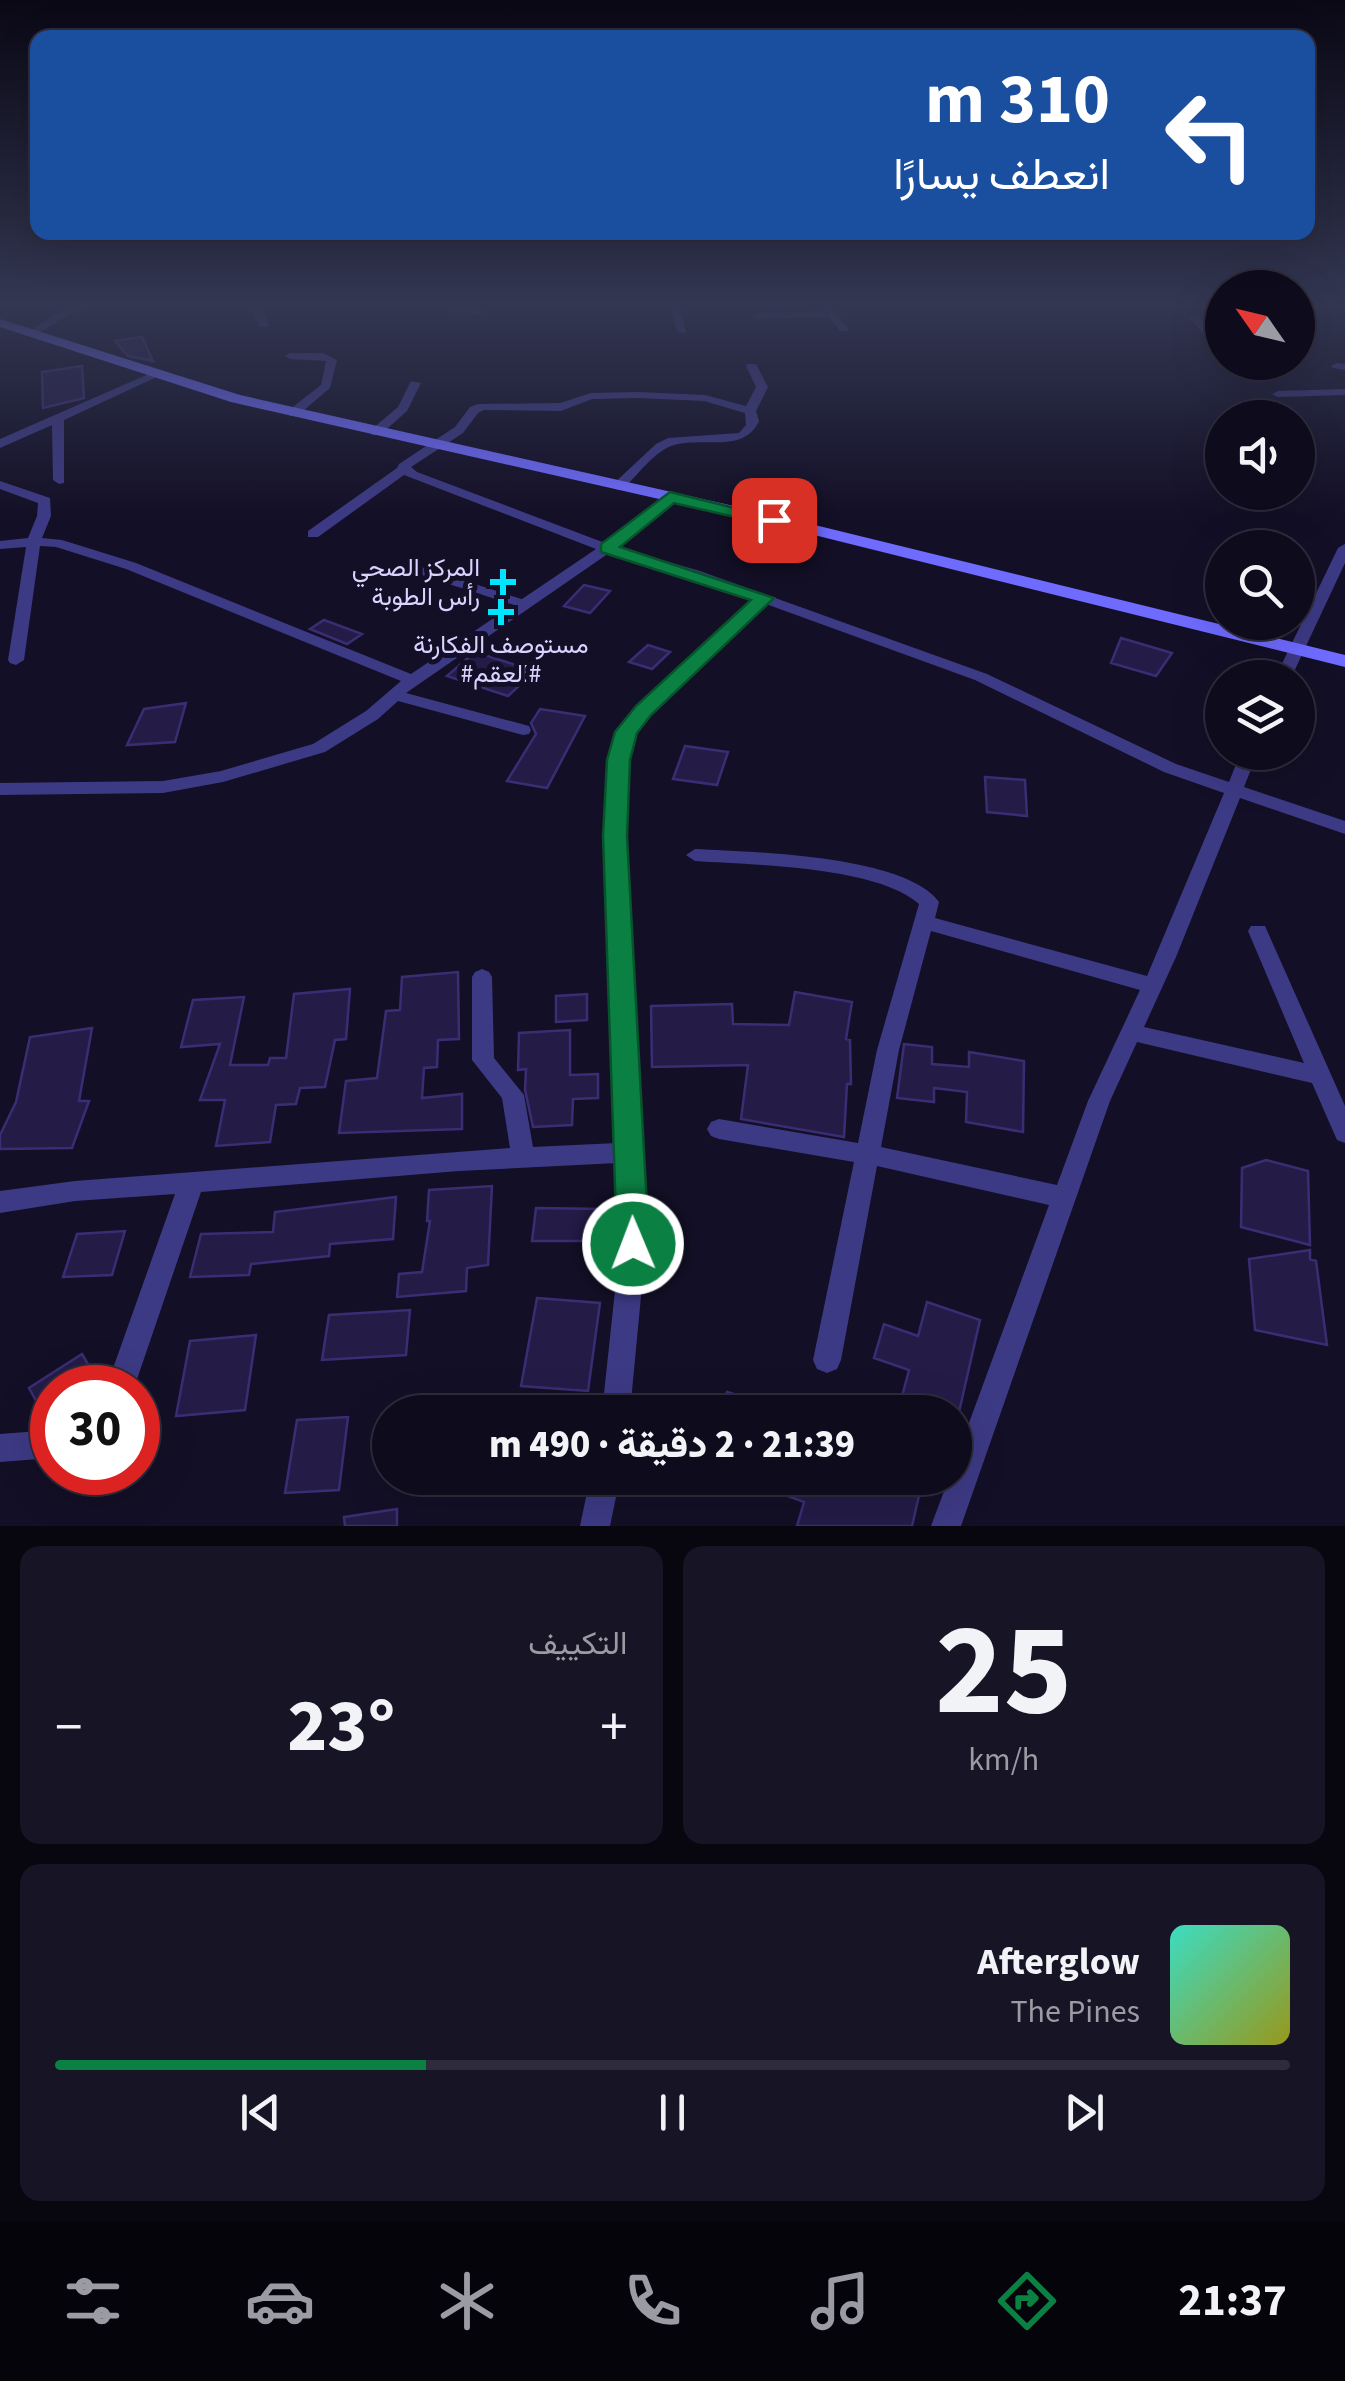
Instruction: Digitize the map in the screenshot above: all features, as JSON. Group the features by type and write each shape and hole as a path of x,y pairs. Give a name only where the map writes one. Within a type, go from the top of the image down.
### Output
{"street":[{"path":"0,444 156,375"},
{"path":"157,375 293,413 670,497 1345,661"},
{"path":"293,413 326,386 328,375"},
{"path":"618,486 660,447 672,442 742,436 753,424 750,410 762,387 756,375"},
{"path":"376,432 403,410 416,383"},
{"path":"1278,394 1345,392"},
{"path":"313,534 404,470 412,457 459,430 474,410 482,406 560,407 591,396 638,395 705,398 750,410"},
{"path":"58,419 60,480"},
{"path":"404,470 607,548 764,598 981,677 1097,736 1232,792 1345,828"},
{"path":"0,485 44,501 16,660"},
{"path":"0,789 163,787 223,776 319,748 607,548 670,497"},
{"path":"0,545 57,543 131,566 412,680"},
{"path":"1291,660 1345,548"},
{"path":"618,1395 633,1244 632,1152 615,836 619,760 626,732 644,710 764,598"},
{"path":"397,696 523,730"},
{"path":"946,1526 1099,1101 1166,957 1242,770"},
{"path":"696,855 808,863 908,884 919,889 929,902 888,1050 827,1360"},
{"path":"926,922 1151,984"},
{"path":"1258,932 1345,1133"},
{"path":"482,977 484,1060 512,1095 523,1156"},
{"path":"1133,1033 1320,1076"},
{"path":"719,1129 867,1154 1062,1197"},
{"path":"0,1202 76,1192 523,1156 632,1152"},
{"path":"128,1365 191,1184"},
{"path":"0,1448 30,1446"},
{"path":"596,1526 602,1495"}],"lane":[{"path":"406,566 524,604"}],"building":[{"path":"42,375 83,375 84,398 43,408"},
{"path":"584,585 610,591 590,613 564,606"},
{"path":"324,620 362,634 347,644 310,629"},
{"path":"1121,638 1172,653 1156,676 1111,663"},
{"path":"648,645 670,652 652,669 629,662"},
{"path":"475,652 535,671 508,696 447,676"},
{"path":"186,703 175,742 127,745 144,709"},
{"path":"540,709 585,716 547,788 507,781 536,734 531,723"},
{"path":"685,746 728,752 717,785 673,779"},
{"path":"985,777 1025,780 1027,816 987,812"},
{"path":"458,972 459,1039 438,1040 437,1067 424,1068 422,1098 462,1094 462,1129 339,1133 346,1081 377,1078 386,1011 400,1010 402,977"},
{"path":"350,989 346,1039 335,1040 325,1087 300,1088 296,1104 276,1105 270,1142 216,1146 225,1100 200,1100 220,1044 181,1047 193,1000 244,997 230,1065 268,1065 270,1058 286,1058 294,994"},
{"path":"795,992 852,1002 846,1039 850,1040 851,1084 847,1084 844,1137 741,1119 748,1065 652,1067 651,1006 732,1004 733,1024 789,1025"},
{"path":"587,994 587,1020 556,1022 556,996"},
{"path":"92,1028 79,1101 89,1101 72,1148 0,1149 0,1135 16,1102 30,1037"},
{"path":"570,1030 570,1075 598,1074 598,1098 573,1099 572,1125 533,1127 525,1090 526,1069 518,1070 519,1033"},
{"path":"904,1044 932,1047 932,1064 969,1067 969,1052 1024,1061 1023,1132 966,1122 967,1092 934,1088 934,1102 897,1098"},
{"path":"1266,1160 1308,1171 1310,1245 1241,1227 1242,1168"},
{"path":"492,1186 488,1265 467,1268 466,1291 397,1297 399,1274 422,1272 430,1221 429,1190"},
{"path":"396,1197 393,1239 330,1244 329,1256 251,1264 249,1275 190,1277 201,1234 273,1232 275,1212"},
{"path":"536,1208 604,1209 602,1241 532,1241"},
{"path":"125,1231 112,1275 63,1277 77,1234"},
{"path":"1310,1250 1310,1259 1316,1261 1327,1345 1255,1330 1249,1259"},
{"path":"537,1298 600,1303 588,1391 521,1386"},
{"path":"927,1302 980,1320 963,1395 902,1395 909,1370 874,1358 884,1324 918,1336"},
{"path":"410,1310 406,1355 322,1360 329,1315"},
{"path":"256,1335 245,1410 176,1416 190,1341"},
{"path":"82,1354 88,1365 65,1365"},
{"path":"348,1417 339,1490 285,1493 297,1420"},
{"path":"785,1495 919,1495 912,1526 797,1526 804,1502"},
{"path":"397,1509 397,1526 345,1526 344,1517"}],"place":[{"name":"المركز الصحي رأس الطوبة","path":"503,582"},
{"name":"مستوصف الفكارنة #العقم#","path":"501,612"}],"route":[{"path":"633,1244 632,1152 615,836 619,760 626,732 644,710 764,598 607,548 670,497 774,520"}]}
